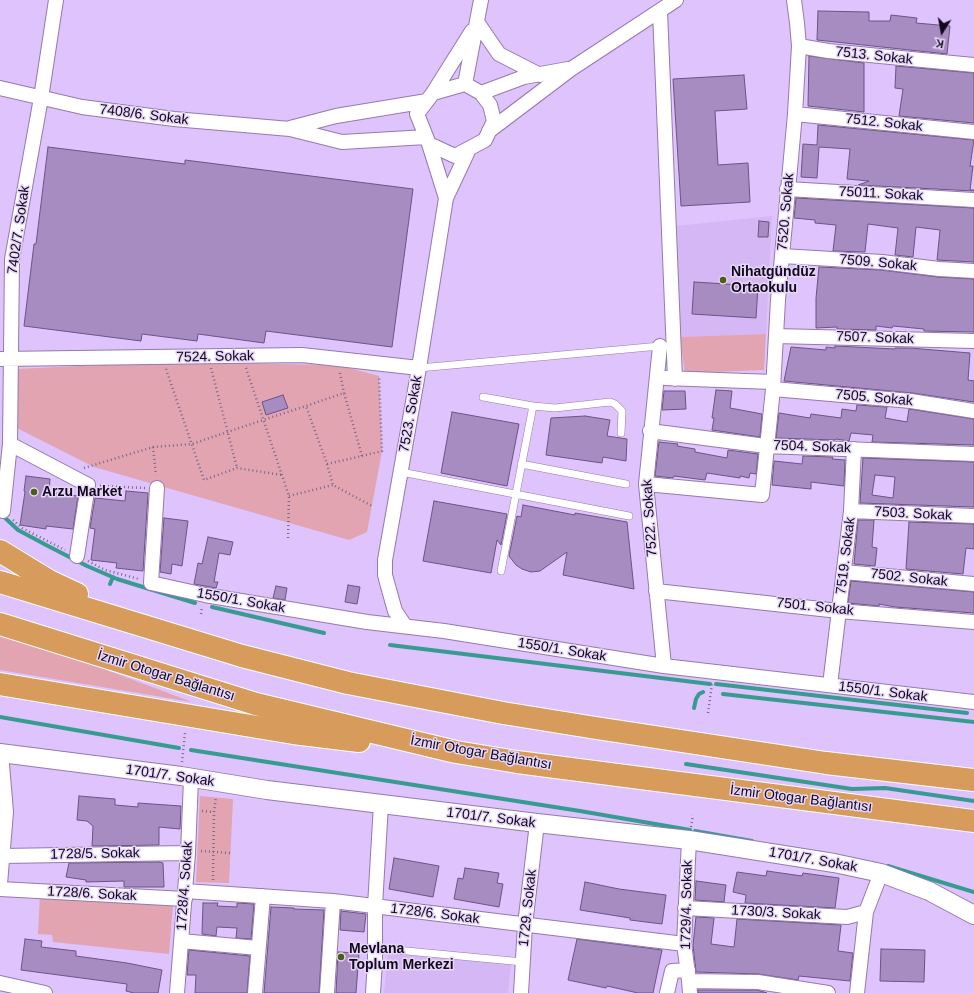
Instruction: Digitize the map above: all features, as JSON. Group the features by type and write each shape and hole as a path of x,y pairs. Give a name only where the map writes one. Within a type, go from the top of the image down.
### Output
{"highway":[{"path":"0,551 49,581 154,630"},
{"path":"0,582 242,656 348,683 503,714 826,763 974,780"},
{"name":"İzmir Otogar Bağlantısı","path":"0,624 256,704 456,752 517,762 974,821"},
{"path":"0,684 293,733 456,752"}],"street":[{"name":"7402/7. Sokak","path":"3,511 10,444 5,396 12,259 41,98 56,0"},
{"path":"465,84 481,0"},
{"path":"489,131 571,69 676,0"},
{"name":"7520. Sokak","path":"646,484 762,495 773,386 787,189 795,114 798,46 794,0"},
{"path":"660,11 675,379"},
{"path":"477,22 499,54 540,75"},
{"path":"446,198 417,114 430,97 477,22"},
{"name":"7513. Sokak","path":"798,46 828,51 974,65"},
{"path":"481,93 524,77 571,69"},
{"path":"465,84 481,93 490,106 494,121 485,140 455,156 427,141 342,142 290,128 336,116 430,97 465,84"},
{"name":"7408/6. Sokak","path":"0,88 82,107 174,119 290,128"},
{"name":"7512. Sokak","path":"795,114 974,132"},
{"path":"446,198 469,149"},
{"name":"75011. Sokak","path":"787,189 974,200"},
{"name":"7523. Sokak","path":"405,626 395,611 385,575 386,560 446,198"},
{"name":"7509. Sokak","path":"782,256 882,262 940,269 974,271"},
{"name":"7507. Sokak","path":"776,336 974,341"},
{"name":"7522. Sokak","path":"660,346 650,431 646,484 664,666"},
{"name":"7524. Sokak","path":"6,359 302,355 419,368"},
{"name":"7505. Sokak","path":"656,378 773,386 911,401 974,411"},
{"name":"7504. Sokak","path":"650,431 766,446 974,454"},
{"path":"10,444 88,485 77,556"},
{"name":"7519. Sokak","path":"830,686 852,511 854,449"},
{"path":"151,583 157,488"},
{"name":"7503. Sokak","path":"852,511 974,516"},
{"name":"7502. Sokak","path":"844,572 974,584"},
{"name":"1550/1. Sokak","path":"151,583 205,595 367,622 452,632 664,666 974,702"},
{"name":"7501. Sokak","path":"656,590 839,611 974,622"},
{"path":"0,753 6,812 2,834 0,884"},
{"name":"1701/7. Sokak","path":"0,753 381,804 689,840 834,863 881,873 929,891 974,915"},
{"name":"1728/4. Sokak","path":"176,993 188,851 186,778"},
{"path":"373,993 375,906 381,804"},
{"name":"1729. Sokak","path":"521,993 525,925 537,823"},
{"name":"1729/4. Sokak","path":"689,840 684,944 689,982"},
{"name":"1728/5. Sokak","path":"2,856 188,851"},
{"path":"857,993 866,912 881,873"},
{"name":"1728/6. Sokak","path":"0,889 185,895 213,893 333,901 684,944"},
{"path":"255,993 263,896"},
{"path":"327,993 333,901"},
{"name":"1730/3. Sokak","path":"685,908 847,917 866,912"},
{"path":"181,941 258,948"},
{"path":"667,993 672,971 689,982 758,982 775,988 828,993"},
{"path":"0,983 45,993"}],"lane":[{"path":"419,368 660,346"},
{"path":"483,397 532,406 555,408 610,402 615,404 622,411 621,432"},
{"path":"501,571 532,406"},
{"path":"521,464 626,484"},
{"path":"401,472 629,516"},
{"path":"375,948 523,962"}],"path":[{"path":"242,356 289,496 288,540"},
{"path":"208,357 237,468"},
{"path":"162,358 204,480 237,468 282,475"},
{"path":"340,372 344,393 362,456"},
{"path":"327,464 382,451 379,373"},
{"path":"83,468 153,447 192,444 344,393"},
{"path":"306,406 333,485"},
{"path":"88,485 157,488 153,447"},
{"path":"289,496 333,485 372,506"},
{"path":"3,511 22,528 105,570 151,583"},
{"path":"708,713 714,672"},
{"path":"185,733 186,778"},
{"path":"213,893 214,812 218,783"},
{"path":"188,851 230,853"}],"shaded area":[{"name":"Nihatgündüz Ortaokulu","path":"772,216 766,334 680,337 676,226"},
{"path":"766,334 764,370 685,373 680,337"},
{"path":"163,362 338,365 379,376 382,451 367,532 349,540 94,467 15,427 17,369"},
{"path":"0,630 192,702 0,670"},
{"path":"200,796 233,799 229,883 196,882"},
{"path":"40,894 173,903 169,954 53,942 52,935 38,934"},
{"path":"388,953 511,965 508,993 384,993"}],"building":[{"path":"818,11 869,12 869,21 890,21 891,15 917,18 916,23 950,26 947,54 817,40"},
{"path":"809,56 864,63 864,112 808,106"},
{"path":"896,66 974,73 974,123 899,116 903,89 895,88"},
{"path":"744,75 747,109 715,111 718,165 748,163 750,202 681,206 673,79"},
{"path":"818,125 974,140 970,166 973,166 970,190 974,191 858,185 869,181 847,179 850,149 819,147 817,178 801,177 803,144 817,145"},
{"path":"48,147 185,164 185,160 413,189 392,347 266,331 264,343 198,334 197,341 142,334 141,341 24,326"},
{"path":"796,198 974,208 974,262 937,260 940,230 916,227 913,257 895,255 898,228 868,224 865,252 833,251 836,225 815,223 815,220 794,218"},
{"path":"759,221 769,222 768,237 758,237"},
{"path":"819,267 881,270 938,277 974,279 974,332 924,331 924,329 893,326 892,328 876,326 876,330 837,329 837,327 816,328 816,298"},
{"path":"694,282 758,286 756,318 692,314"},
{"path":"835,346 895,349 910,348 970,353 968,380 974,381 974,402 912,393 784,381 791,347 826,350 826,347 835,348"},
{"path":"716,390 732,391 730,408 762,414 760,437 712,430"},
{"path":"664,391 685,391 686,409 662,410"},
{"path":"283,395 288,408 266,415 262,402"},
{"path":"857,405 887,407 885,418 907,422 909,409 974,419 974,445 872,442 873,435 851,433 849,441 836,439 776,438 779,413 810,418 811,414 841,418 842,409 856,411"},
{"path":"452,412 519,424 507,486 441,473"},
{"path":"585,416 610,420 607,436 627,439 626,461 603,457 602,463 546,455 551,418"},
{"path":"659,442 678,444 677,446 695,449 695,452 727,458 728,450 758,454 756,474 750,473 749,478 740,476 740,478 707,473 705,480 674,476 673,478 655,476"},
{"path":"803,456 833,457 832,459 845,460 844,486 811,482 811,489 772,485 774,461 802,464"},
{"path":"863,458 974,462 974,507 860,503","holes":["875,475 895,477 893,498 872,495"]},
{"path":"26,476 50,479 49,492 78,496 73,529 46,526 46,529 20,525"},
{"path":"126,491 148,493 143,571 116,568 117,563 91,560 95,529 90,528 95,498 125,501"},
{"path":"434,501 507,514 501,545 497,540 491,573 423,561"},
{"path":"523,505 575,515 575,513 627,522 634,589 563,575 567,552 540,571 531,572 516,565 509,556 517,516 521,517"},
{"path":"164,518 188,521 182,566 172,564 171,574 160,572"},
{"path":"858,520 874,520 872,547 877,548 875,566 854,564"},
{"path":"909,522 974,524 974,549 966,548 963,574 906,569"},
{"path":"208,537 233,542 230,555 219,553 214,582 218,582 216,588 194,584 198,563 202,564"},
{"path":"851,581 974,592 974,613 895,607 879,604 879,606 848,603"},
{"path":"348,585 360,587 357,604 345,602"},
{"path":"276,586 287,588 285,600 273,598"},
{"path":"79,796 115,799 115,805 138,807 138,803 181,806 180,829 159,827 159,845 92,846 93,826 87,821 77,820"},
{"path":"394,858 439,866 433,897 389,889"},
{"path":"69,863 163,863 164,887 124,887 124,881 86,882 86,880 66,877"},
{"path":"465,868 499,873 497,883 503,884 499,907 454,899 458,878 463,879"},
{"path":"767,871 802,876 803,873 839,878 835,908 745,903 746,895 733,892 737,872 766,876"},
{"path":"696,881 726,885 724,902 695,900"},
{"path":"585,882 619,889 666,895 662,924 630,920 630,918 580,910"},
{"path":"203,903 218,903 217,906 237,907 237,903 254,904 251,939 236,938 237,928 217,927 216,936 202,934"},
{"path":"271,907 324,910 319,993 264,993"},
{"path":"341,911 366,914 364,932 340,930"},
{"path":"696,917 714,918 711,944 734,947 737,919 841,925 838,951 853,953 850,981 799,976 798,980 758,974 696,972 693,945"},
{"path":"25,939 42,941 41,947 76,951 76,956 127,963 162,970 158,993 134,993 126,991 127,984 21,970"},
{"path":"577,939 662,950 653,993 638,993 607,986 606,988 568,980"},
{"path":"881,949 925,950 924,982 880,981"},
{"path":"189,950 250,956 247,993 195,993 196,975 187,975"},
{"path":"338,952 359,953 356,993 336,993"},
{"path":"698,990 757,990 767,993 698,993"}],"waterway":[{"path":"2,515 18,530 87,566 117,579 195,603"},
{"path":"110,584 113,577"},
{"path":"212,607 324,633"},
{"path":"390,645 710,684"},
{"path":"716,684 967,713"},
{"path":"694,708 696,699 699,694 703,692"},
{"path":"723,694 974,722"},
{"path":"0,717 179,748"},
{"path":"191,750 580,811 690,830"},
{"path":"686,764 852,789 885,788 974,801"},
{"path":"695,831 752,841"},
{"path":"888,866 974,892"}],"place":[{"name":"Nihatgündüz Ortaokulu","path":"723,280"},
{"name":"Arzu Market","path":"34,492"},
{"name":"Mevlana Toplum Merkezi","path":"341,957"}]}
